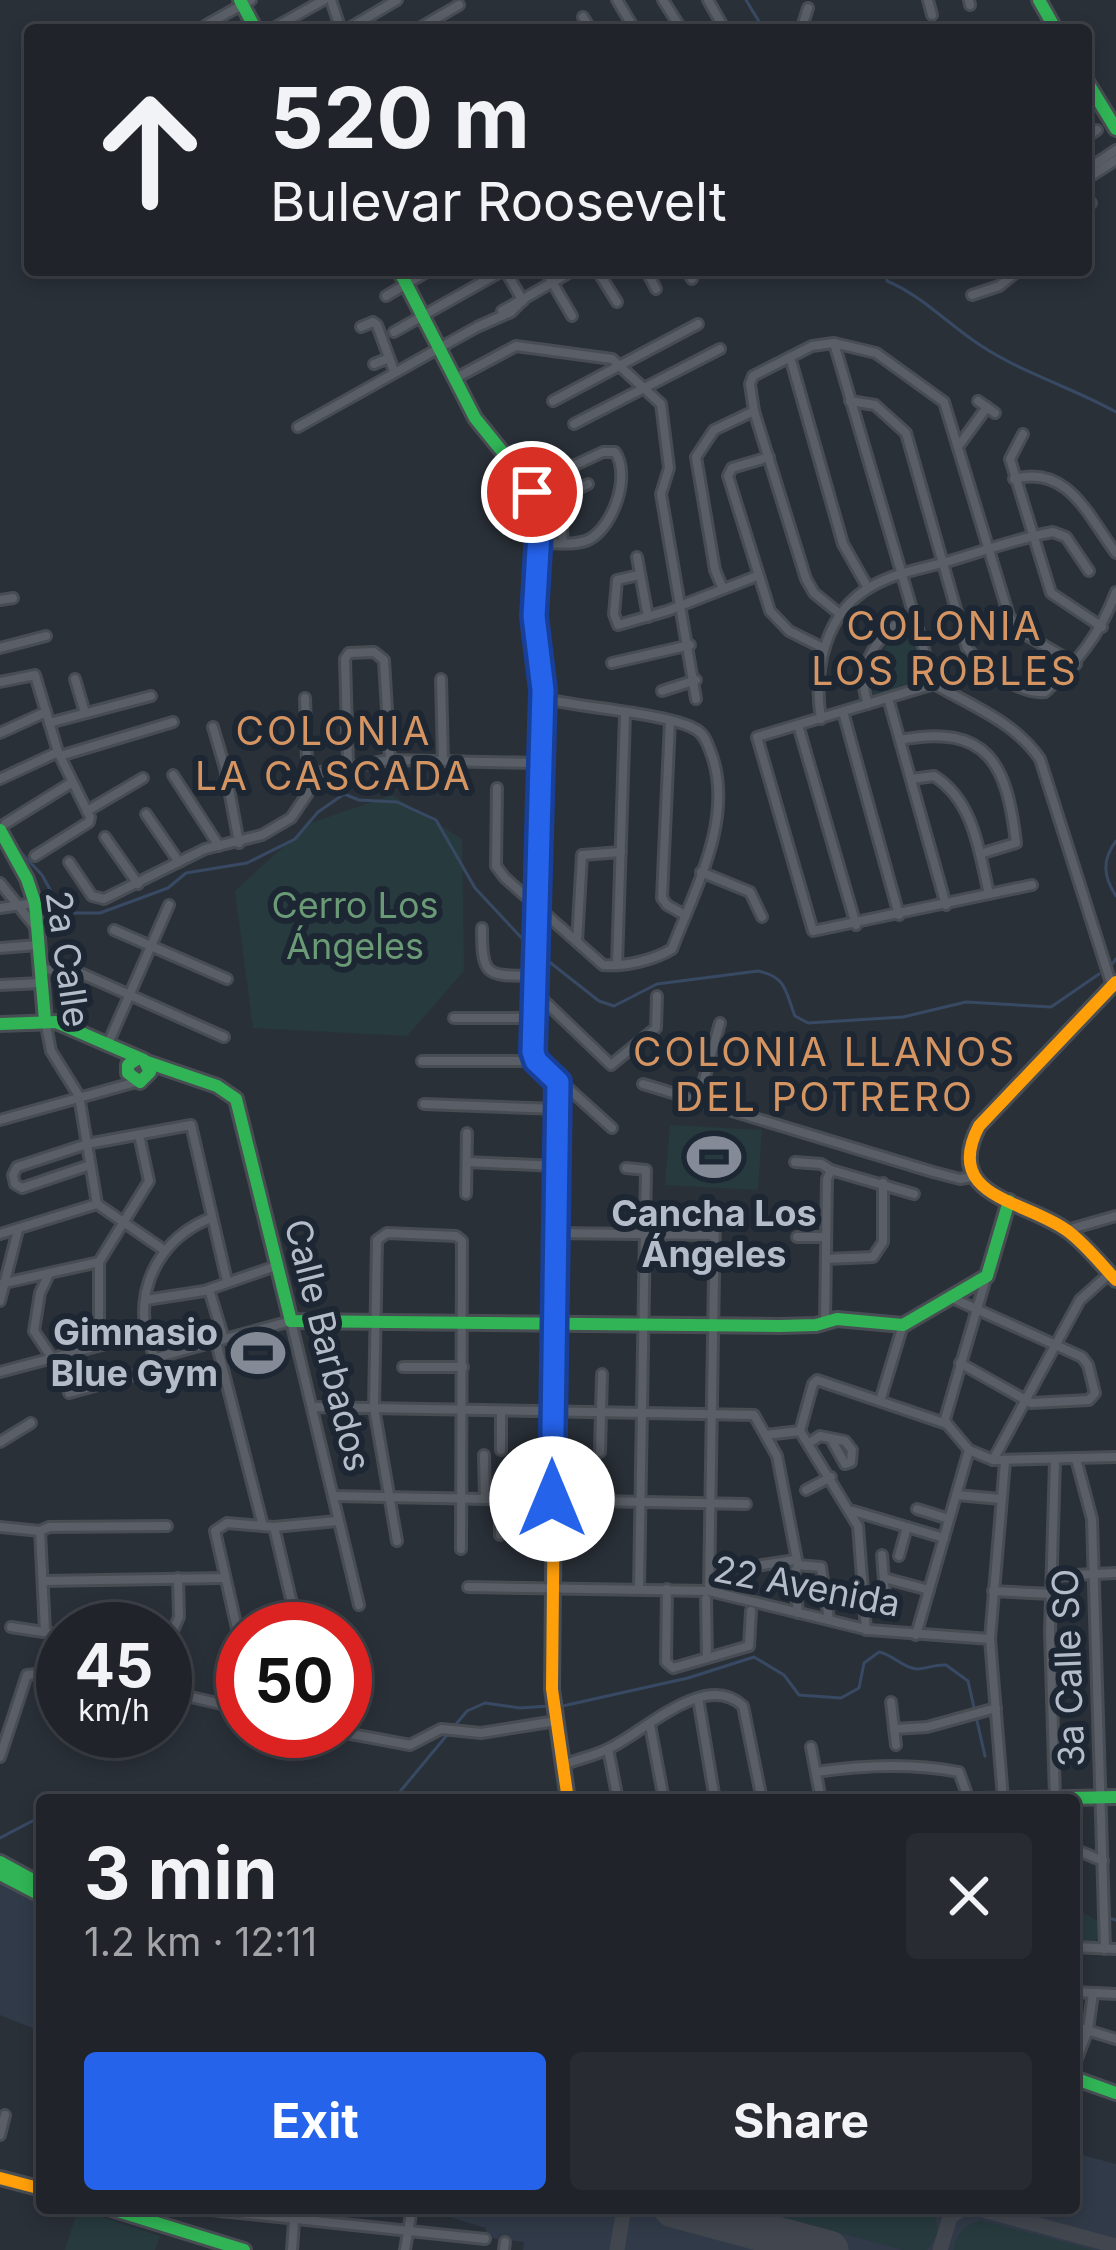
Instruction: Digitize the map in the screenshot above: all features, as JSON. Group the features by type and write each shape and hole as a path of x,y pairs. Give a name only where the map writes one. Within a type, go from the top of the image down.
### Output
{"main road":[{"path":"1092,87 1111,111 1116,129"},
{"path":"402,276 482,430 532,492 540,516 534,616 542,698 533,1018 536,1061 558,1079 552,1689 568,1794"},
{"name":"2a Calle","path":"3,827 34,903 45,1020"},
{"path":"1113,1276 1067,1229 980,1186 972,1177 969,1142 1114,984"},
{"path":"0,1024 45,1020 107,1046 133,1069"},
{"name":"Calle Barbados","path":"133,1069 219,1086 236,1099 291,1321"},
{"path":"291,1321 714,1326 837,1319 903,1324 986,1276 1009,1201"},
{"path":"1080,1797 1116,1797"},
{"path":"0,1862 36,1882"},
{"path":"0,1874 36,1893"},
{"path":"1080,2074 1116,2089"},
{"path":"0,2178 36,2187"},
{"path":"129,2214 244,2250"}],"street":[{"path":"281,24 327,0"},
{"path":"354,24 397,0"},
{"path":"928,0 932,15"},
{"path":"208,24 245,2"},
{"path":"426,24 459,5"},
{"path":"803,24 808,8"},
{"path":"583,17 587,24"},
{"path":"1092,133 1097,130"},
{"path":"1092,170 1116,150"},
{"path":"386,296 420,276"},
{"path":"394,332 494,276"},
{"path":"508,276 521,302"},
{"path":"549,276 572,316"},
{"path":"298,427 564,276"},
{"path":"601,276 617,302"},
{"path":"649,276 656,289"},
{"path":"972,296 1012,276"},
{"path":"553,401 698,324"},
{"path":"361,327 377,325 394,371"},
{"path":"834,343 934,684 1019,734 1040,759 1114,984"},
{"path":"840,614 814,593 806,579 754,411 750,379 812,346 834,343 876,353 947,406 1014,625 1076,664"},
{"path":"456,378 516,346 606,356 644,386 662,409 669,472 661,494 696,699"},
{"path":"574,424 720,349"},
{"path":"790,357 843,544 868,588"},
{"path":"374,364 389,358"},
{"path":"850,400 874,405 906,433 967,648 980,662 1033,692 1045,692 1076,664 1102,627 1116,592"},
{"path":"959,445 987,407"},
{"path":"723,589 695,457 714,430 754,411"},
{"path":"1023,434 1011,455 1014,478 1051,592 1102,627"},
{"path":"541,543 563,543 594,536 620,497 621,460 615,452 603,452 558,473 563,543"},
{"path":"769,457 728,473 757,576 777,623 823,647"},
{"path":"1014,478 1043,474 1062,485 1082,504 1116,553"},
{"path":"561,497 588,484"},
{"path":"821,718 818,678 823,647 840,614 868,588 900,574 1054,532 1066,537 1089,572"},
{"path":"637,556 648,616"},
{"path":"639,574 617,580 615,620 621,625 757,576"},
{"path":"0,600 13,598"},
{"path":"868,704 864,676 873,650 895,623 912,615"},
{"path":"0,648 46,636"},
{"path":"612,663 690,645"},
{"path":"347,765 345,659 349,653 374,652 384,660 390,760"},
{"path":"0,682 35,675 59,754 87,811 89,822 35,856"},
{"path":"75,679 86,713"},
{"path":"441,679 443,761"},
{"path":"662,691 695,680"},
{"path":"934,684 757,737 814,932 1032,885"},
{"path":"0,733 47,717 86,713 151,696"},
{"path":"69,862 96,898 138,884 179,862 275,829 291,818 306,799 310,773 305,698"},
{"path":"497,788 496,866 537,907 603,964 617,966 662,956 672,949 717,821 719,781 701,733 670,721 542,698"},
{"path":"888,698 946,905"},
{"path":"843,712 899,915"},
{"path":"617,966 626,715"},
{"path":"670,721 662,898 685,915"},
{"path":"0,779 59,754 173,722"},
{"path":"798,725 856,925"},
{"path":"213,727 226,768 239,843"},
{"path":"900,740 949,735 999,767 1011,797 1016,843 980,854"},
{"path":"310,773 390,760 539,763"},
{"path":"173,775 220,847"},
{"path":"912,779 934,776 958,796 989,894"},
{"path":"87,811 143,778"},
{"path":"3,827 71,784"},
{"path":"146,814 179,862"},
{"path":"105,837 138,884"},
{"path":"577,942 582,855 621,852"},
{"path":"701,872 750,892 763,917"},
{"path":"0,884 37,930"},
{"path":"0,908 34,903"},
{"path":"107,1046 169,905"},
{"path":"482,928 485,970 535,976"},
{"path":"114,929 227,979"},
{"path":"0,948 38,945"},
{"path":"0,985 78,972 224,1037"},
{"path":"534,991 611,1065 656,1028 657,996"},
{"path":"454,1018 533,1018"},
{"name":"2a Calle","path":"45,1020 51,1051 79,1096"},
{"path":"698,1101 720,1023"},
{"path":"422,1061 536,1061"},
{"path":"0,1120 79,1096 133,1069"},
{"path":"558,1079 612,1128"},
{"path":"643,1084 933,1172 959,1179 972,1177"},
{"path":"79,1096 97,1204 164,1250"},
{"path":"424,1104 557,1109"},
{"path":"90,1165 22,1188 13,1175 16,1167 87,1144 190,1125 227,1281"},
{"path":"466,1194 467,1133"},
{"path":"99,1346 99,1262 149,1181 140,1135"},
{"path":"466,1162 556,1166"},
{"path":"795,1162 821,1164 914,1194"},
{"path":"626,1168 646,1170 639,1588"},
{"path":"825,1323 827,1179 831,1170"},
{"path":"826,1259 873,1257 879,1251 883,1184"},
{"path":"1,1231 97,1204"},
{"path":"707,1658 715,1212"},
{"path":"1067,1229 1116,1216"},
{"path":"69,1393 154,1370 146,1300 164,1250 176,1236 211,1218"},
{"path":"0,1301 18,1228"},
{"path":"555,1234 714,1235"},
{"path":"397,1541 374,1408 377,1240 381,1235 460,1238 464,1323 461,1549"},
{"path":"797,1237 826,1237"},
{"path":"3,1283 99,1262"},
{"path":"146,1300 204,1291 276,1266"},
{"path":"49,1274 40,1293 34,1331 52,1358"},
{"path":"986,1276 946,1424 969,1450 993,1460 1116,1457"},
{"path":"993,1460 1081,1300 1113,1276"},
{"path":"210,1293 290,1602"},
{"path":"951,1297 1086,1360 1094,1396 1034,1403 960,1363"},
{"path":"155,1358 291,1321"},
{"name":"Calle Barbados","path":"291,1321 358,1602"},
{"path":"880,1401 903,1324"},
{"path":"0,1372 147,1333"},
{"path":"403,1367 463,1367"},
{"path":"600,1452 602,1374"},
{"path":"800,1431 817,1380 946,1424"},
{"path":"312,1408 754,1415 781,1472 796,1563 798,1613"},
{"path":"501,1411 501,1450"},
{"path":"0,1442 32,1423"},
{"path":"766,1436 800,1431"},
{"path":"800,1431 858,1526 866,1630"},
{"path":"809,1443 820,1436 831,1438"},
{"path":"916,1636 969,1450"},
{"path":"484,1455 485,1499"},
{"name":"3a Calle SO","path":"1076,1459 1092,1519 1099,1797 1110,1949"},
{"path":"1055,1460 1051,1594 1055,1794"},
{"path":"1003,1794 990,1639 1005,1462"},
{"path":"806,1490 830,1477"},
{"path":"335,1496 746,1504"},
{"path":"957,1496 1001,1499"},
{"path":"500,1499 500,1535"},
{"path":"917,1509 950,1519"},
{"path":"852,1511 944,1538"},
{"path":"230,1602 215,1531 227,1523 269,1527 337,1521"},
{"path":"0,1527 40,1531 49,1527 167,1526"},
{"path":"899,1556 907,1528"},
{"path":"40,1531 44,1602"},
{"path":"882,1555 885,1594"},
{"path":"762,1565 821,1567 829,1621"},
{"path":"1053,1576 1116,1573"},
{"path":"178,1578 179,1602"},
{"path":"43,1581 224,1578"},
{"path":"884,1578 929,1590"},
{"name":"22 Avenida","path":"468,1587 667,1589 866,1630 990,1639"},
{"path":"667,1589 666,1662 673,1668 749,1646 752,1611"},
{"path":"993,1591 1051,1594"},
{"path":"11,1627 36,1630"},
{"path":"0,1757 27,1675 36,1674"},
{"path":"563,1765 608,1749 698,1698 723,1694 743,1706 761,1794"},
{"path":"698,1698 714,1794"},
{"path":"891,1702 896,1745"},
{"path":"0,1708 14,1706"},
{"path":"894,1730 927,1727 996,1708"},
{"path":"372,1738 410,1745 446,1729 481,1733 555,1719"},
{"path":"650,1725 663,1794"},
{"path":"811,1748 820,1794"},
{"path":"608,1749 617,1794"},
{"path":"816,1772 861,1766 940,1768 959,1772 967,1794"},
{"path":"1102,1840 1116,1839"},
{"path":"1080,1851 1103,1861"},
{"path":"1104,1886 1116,1885"},
{"path":"1080,1947 1110,1949"},
{"path":"1080,1992 1116,1994"},
{"path":"1080,2053 1093,1993"},
{"path":"1080,2028 1116,2039"},
{"path":"0,2135 5,2115"},
{"path":"241,2214 485,2239"},
{"path":"292,2250 294,2214"},
{"path":"405,2250 411,2214"},
{"path":"198,2250 203,2235"}],"shaded area":[{"path":"0,1882 36,1902 36,2030 0,2015"},
{"path":"1080,2154 1116,2164 1116,2250 523,2250 524,2242 485,2237 486,2228 439,2214 1080,2214"}],"green space":[{"path":"909,624 926,680 873,695 880,655"},
{"name":"Cerro Los Ángeles","path":"392,795 462,839 464,971 407,1036 253,1028 235,891 308,824"},
{"name":"Cancha Los Ángeles","path":"670,1125 762,1130 758,1190 665,1185"},
{"path":"665,1209 712,1209 712,1230 665,1230"},
{"path":"1080,1911 1098,1921 1099,1936 1094,1943 1080,1942"},
{"path":"76,2214 93,2214 160,2236 155,2250 65,2250"},
{"path":"770,2214 933,2214 938,2233 927,2250 903,2250"},
{"path":"982,2220 1093,2250 954,2250 962,2231"}],"waterway":[{"path":"746,0 760,24"},
{"path":"886,276 996,355 1116,412"},
{"path":"12,843 42,875 63,913 100,913 168,888 186,873 247,863 295,839 318,812 344,794 359,800 397,802 436,820 475,888 530,947"},
{"path":"1116,841 1106,868 1116,896"},
{"path":"538,953 599,1001 614,1006 657,984 758,971 780,981 795,1016 808,1023 903,1017 966,1002 1051,1007 1099,974"},
{"path":"1112,964 1116,959"},
{"path":"558,1707 688,1678 754,1657 784,1675 799,1695 841,1698 859,1688 864,1663 879,1652 916,1669 946,1665 968,1681 985,1756"},
{"path":"398,1794 467,1711 485,1703 549,1706"},
{"path":"0,1838 36,1819"},
{"path":"1108,1918 1116,1920"}],"taxiway":[{"path":"617,2250 623,2214"},
{"path":"940,2250 955,2214"},
{"path":"998,2214 1116,2246"}],"runway":[{"path":"695,2214 829,2250"}],"traffic: fast":[{"path":"240,0 253,24"},
{"path":"1039,0 1053,24"},
{"path":"1092,90 1116,129"},
{"path":"402,276 475,418 526,481 540,516 534,616 543,690 533,1043"},
{"path":"0,830 35,903 45,1020"},
{"path":"0,1024 56,1022 144,1060 150,1072 140,1082 128,1073 128,1065 137,1059"},
{"path":"147,1062 217,1086 236,1099 291,1321 779,1326 837,1319 903,1325 987,1276 1009,1201"},
{"path":"1080,1798 1116,1797"},
{"path":"0,1862 36,1882"},
{"path":"0,1874 36,1893"},
{"path":"1080,2080 1116,2093"},
{"path":"127,2214 244,2250"}],"traffic: slow":[{"path":"1116,982 979,1126 970,1150 971,1169 980,1183 1069,1232 1116,1280"},
{"path":"533,1043 536,1061 558,1082 552,1689 567,1794"},
{"path":"0,2178 36,2187"}],"place":[{"name":"Cancha Los Ángeles","path":"714,1157"},
{"name":"Gimnasio Blue Gym","path":"258,1353"}],"district":[{"name":"COLONIA LOS ROBLES","path":"945,648"},
{"name":"COLONIA LA CASCADA","path":"334,754"},
{"name":"COLONIA LLANOS DEL POTRERO","path":"825,1074"}],"route":[{"path":"532,492 540,516 534,616 543,690 533,1052 536,1061 558,1079 552,1499"}]}
